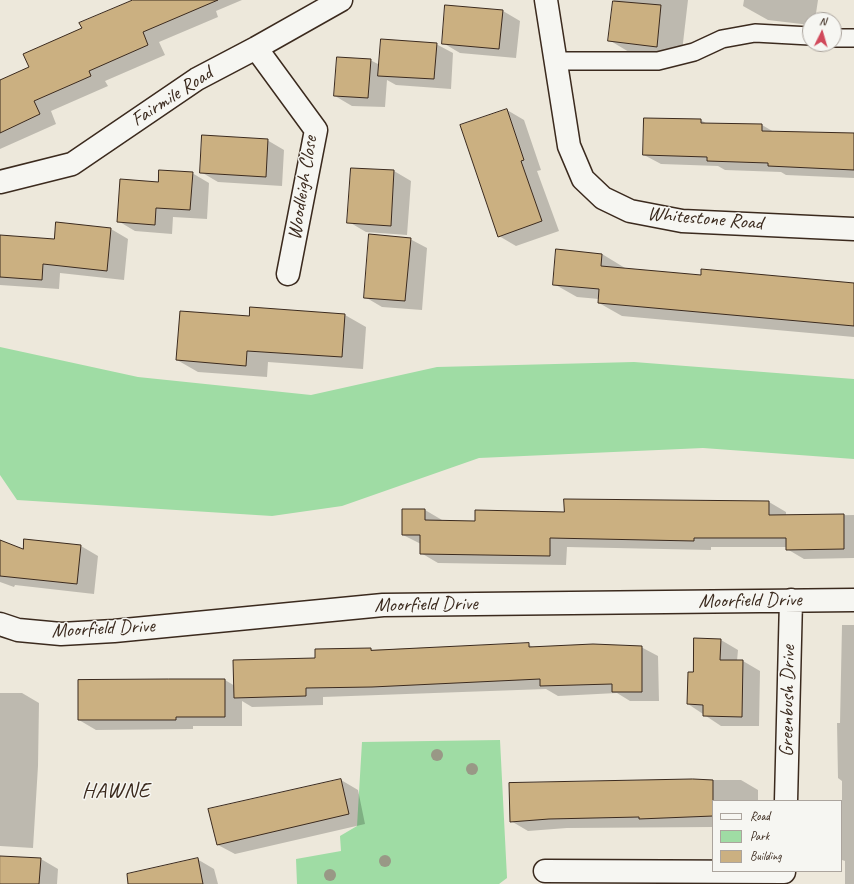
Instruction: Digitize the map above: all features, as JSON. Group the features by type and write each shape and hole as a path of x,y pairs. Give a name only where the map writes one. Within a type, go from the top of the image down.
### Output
{"street":[{"name":"Fairmile Road","path":"0,182 72,164 197,79 341,0"},
{"name":"Whitestone Road","path":"546,0 569,146 583,179 603,198 630,211 682,221 854,229"},
{"name":"Woodleigh Close","path":"256,48 316,130 288,274"},
{"name":"Greenbush Drive","path":"786,800 791,600"},
{"name":"Moorfield Drive","path":"0,624 18,630 60,634 114,632 383,605 854,600"},
{"path":"545,871 784,876"}],"lane":[{"path":"556,61 658,60 694,52 722,39 755,33 802,36"},
{"path":"842,38 854,38"}],"green space":[{"path":"0,347 138,377 311,395 437,367 634,362 854,379 854,459 703,448 479,458 342,506 272,516 17,500 0,475"},
{"path":"500,740 507,878 499,884 297,884 296,859 341,851 340,836 357,826 362,742"}],"building":[{"path":"133,0 218,0 143,32 148,45 89,71 91,76 34,101 40,114 0,133 0,80 29,67 23,54 82,28 79,23"},
{"path":"613,1 661,5 657,47 608,41"},
{"path":"445,5 503,10 499,49 442,44"},
{"path":"381,39 437,43 434,79 378,76"},
{"path":"337,57 371,59 368,98 334,96"},
{"path":"507,109 524,160 521,161 542,221 498,237 460,125"},
{"path":"644,118 701,119 701,123 762,124 762,131 854,133 854,170 768,166 768,163 707,161 707,157 643,155"},
{"path":"202,135 268,139 266,177 200,173"},
{"path":"351,168 394,170 391,226 347,223"},
{"path":"159,170 193,172 190,210 156,208 155,225 117,222 120,179 158,182"},
{"path":"56,222 111,228 107,271 43,264 42,280 0,277 0,235 54,239"},
{"path":"369,234 411,238 405,301 364,298"},
{"path":"556,249 602,254 601,266 701,275 701,269 854,283 854,326 598,303 599,289 553,285"},
{"path":"250,307 345,314 342,357 247,351 246,366 176,360 180,311 249,316"},
{"path":"564,499 769,501 769,515 844,514 844,549 786,550 786,538 694,538 694,541 550,538 550,556 420,554 420,535 402,535 402,509 425,509 425,520 475,521 475,510 564,512"},
{"path":"24,539 81,545 77,584 0,576 0,540 23,549"},
{"path":"694,638 721,639 720,660 743,660 742,717 703,716 703,705 687,704 688,672 693,672"},
{"path":"529,643 529,647 593,644 642,646 642,692 612,692 612,684 540,686 540,679 372,687 306,688 306,696 234,698 233,660 315,658 315,649 371,648 371,650"},
{"path":"225,679 225,717 176,717 176,720 78,720 78,680"},
{"path":"341,779 349,814 217,845 208,809"},
{"path":"693,779 713,780 712,816 639,819 639,817 549,819 510,822 509,783"},
{"path":"0,856 41,858 39,884 0,884"},
{"path":"198,858 203,884 128,884 127,874"}],"district":[{"name":"HAWNE","path":"116,791"}]}
